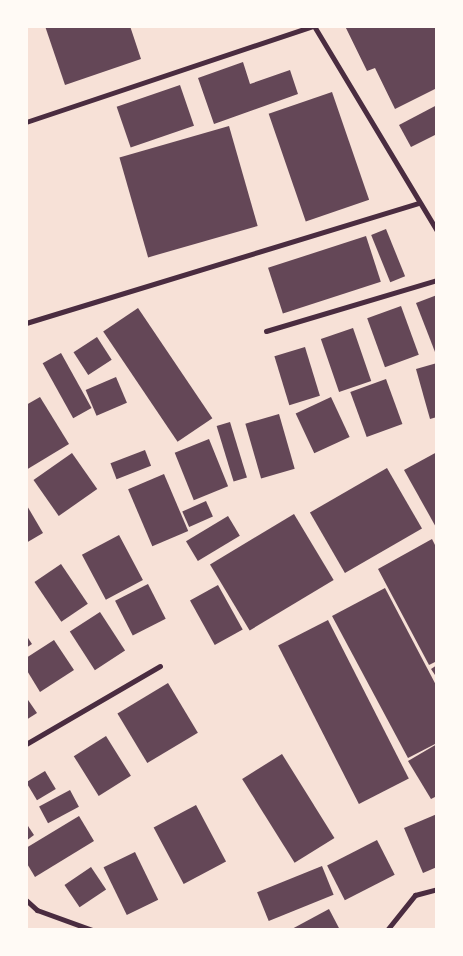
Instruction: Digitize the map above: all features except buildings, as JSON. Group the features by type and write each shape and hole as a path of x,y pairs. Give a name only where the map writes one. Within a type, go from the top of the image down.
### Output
{"street":[{"path":"26,122 313,26 418,203 437,231"},
{"path":"26,323 418,203"},
{"path":"266,331 437,280"},
{"path":"26,744 160,666"},
{"path":"387,930 415,895 437,889"},
{"path":"26,900 37,910 92,930"}]}
